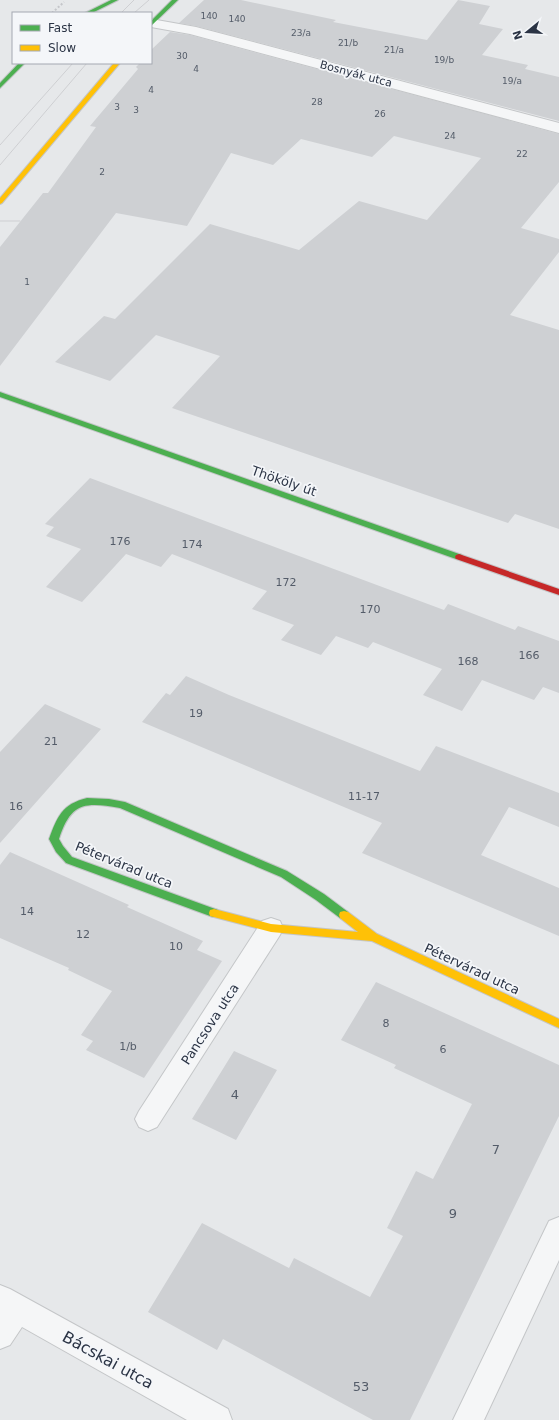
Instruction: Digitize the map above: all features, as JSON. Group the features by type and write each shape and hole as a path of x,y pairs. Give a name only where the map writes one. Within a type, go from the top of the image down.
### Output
{"main road":[{"path":"90,12 115,0"},
{"path":"152,23 175,0"},
{"path":"0,86 21,64"},
{"path":"0,202 116,64"},
{"name":"Thököly út","path":"0,394 559,592"},
{"name":"Pétervárad utca","path":"373,937 271,928 224,918 69,860 59,849 54,839 56,826 69,808 81,801 103,800 122,805 284,874 320,897 373,937 559,1024"}],"street":[{"name":"Bosnyák utca","path":"152,24 191,30 559,128"},
{"name":"Pancsova utca","path":"148,1119 271,928"},
{"path":"468,1420 559,1230"},
{"path":"0,1335 9,1304"},
{"name":"Bácskai utca","path":"9,1304 217,1420"}],"path":[{"path":"53,12 66,0"}],"building":[{"path":"204,0 241,0 336,20 333,22 427,40 458,0 490,6 479,24 503,29 482,55 528,65 525,69 559,77 559,121 196,26 179,23"},
{"path":"170,32 190,35 559,134 559,182 521,228 559,239 559,252 510,315 559,330 559,529 515,514 508,523 172,408 220,356 156,335 110,381 55,362 104,316 115,319 210,224 299,250 359,201 427,220 481,158 394,136 372,157 301,139 273,165 231,153 187,226 116,213 0,366 0,247 43,193 48,193 96,127 90,126 138,69 136,67 139,64 152,64 152,49"},
{"path":"90,478 444,610 448,604 515,630 518,626 559,641 559,693 543,687 534,700 482,680 462,711 423,695 442,669 373,642 368,648 336,636 321,655 281,640 294,625 252,609 267,591 172,554 161,567 126,554 82,602 46,587 81,549 46,536 54,527 45,524"},
{"path":"186,676 229,695 420,771 436,746 559,793 559,827 509,807 481,855 559,888 559,936 362,853 382,823 142,722 166,693 170,695"},
{"path":"45,704 101,729 0,843 0,752"},
{"path":"10,852 129,905 127,907 203,941 197,950 222,961 144,1078 86,1050 93,1041 81,1035 112,991 68,970 69,968 0,938 0,865"},
{"path":"376,982 559,1065 559,1116 410,1420 373,1420 223,1339 217,1350 148,1312 202,1223 289,1268 294,1258 370,1297 403,1236 387,1228 416,1171 433,1179 472,1104 394,1068 396,1065 341,1040"},
{"path":"234,1051 277,1070 236,1140 192,1119"}],"tram line":[{"path":"122,12 134,0"},
{"path":"135,12 149,0"},
{"path":"0,145 72,64"},
{"path":"0,165 86,64"},
{"path":"0,221 20,221"}],"traffic: fast":[{"path":"90,12 115,0"},
{"path":"152,23 175,0"},
{"path":"0,86 21,64"},
{"path":"0,394 459,557"},
{"path":"214,913 69,860 59,849 54,839 64,816 70,809 78,804 87,802 97,801 122,805 284,874 320,897 344,915"}],"traffic: slow":[{"path":"0,202 116,64"},
{"path":"214,913 271,928 373,937"},
{"path":"344,915 373,937 559,1024"}],"traffic: jam":[{"path":"459,557 559,592"}]}
